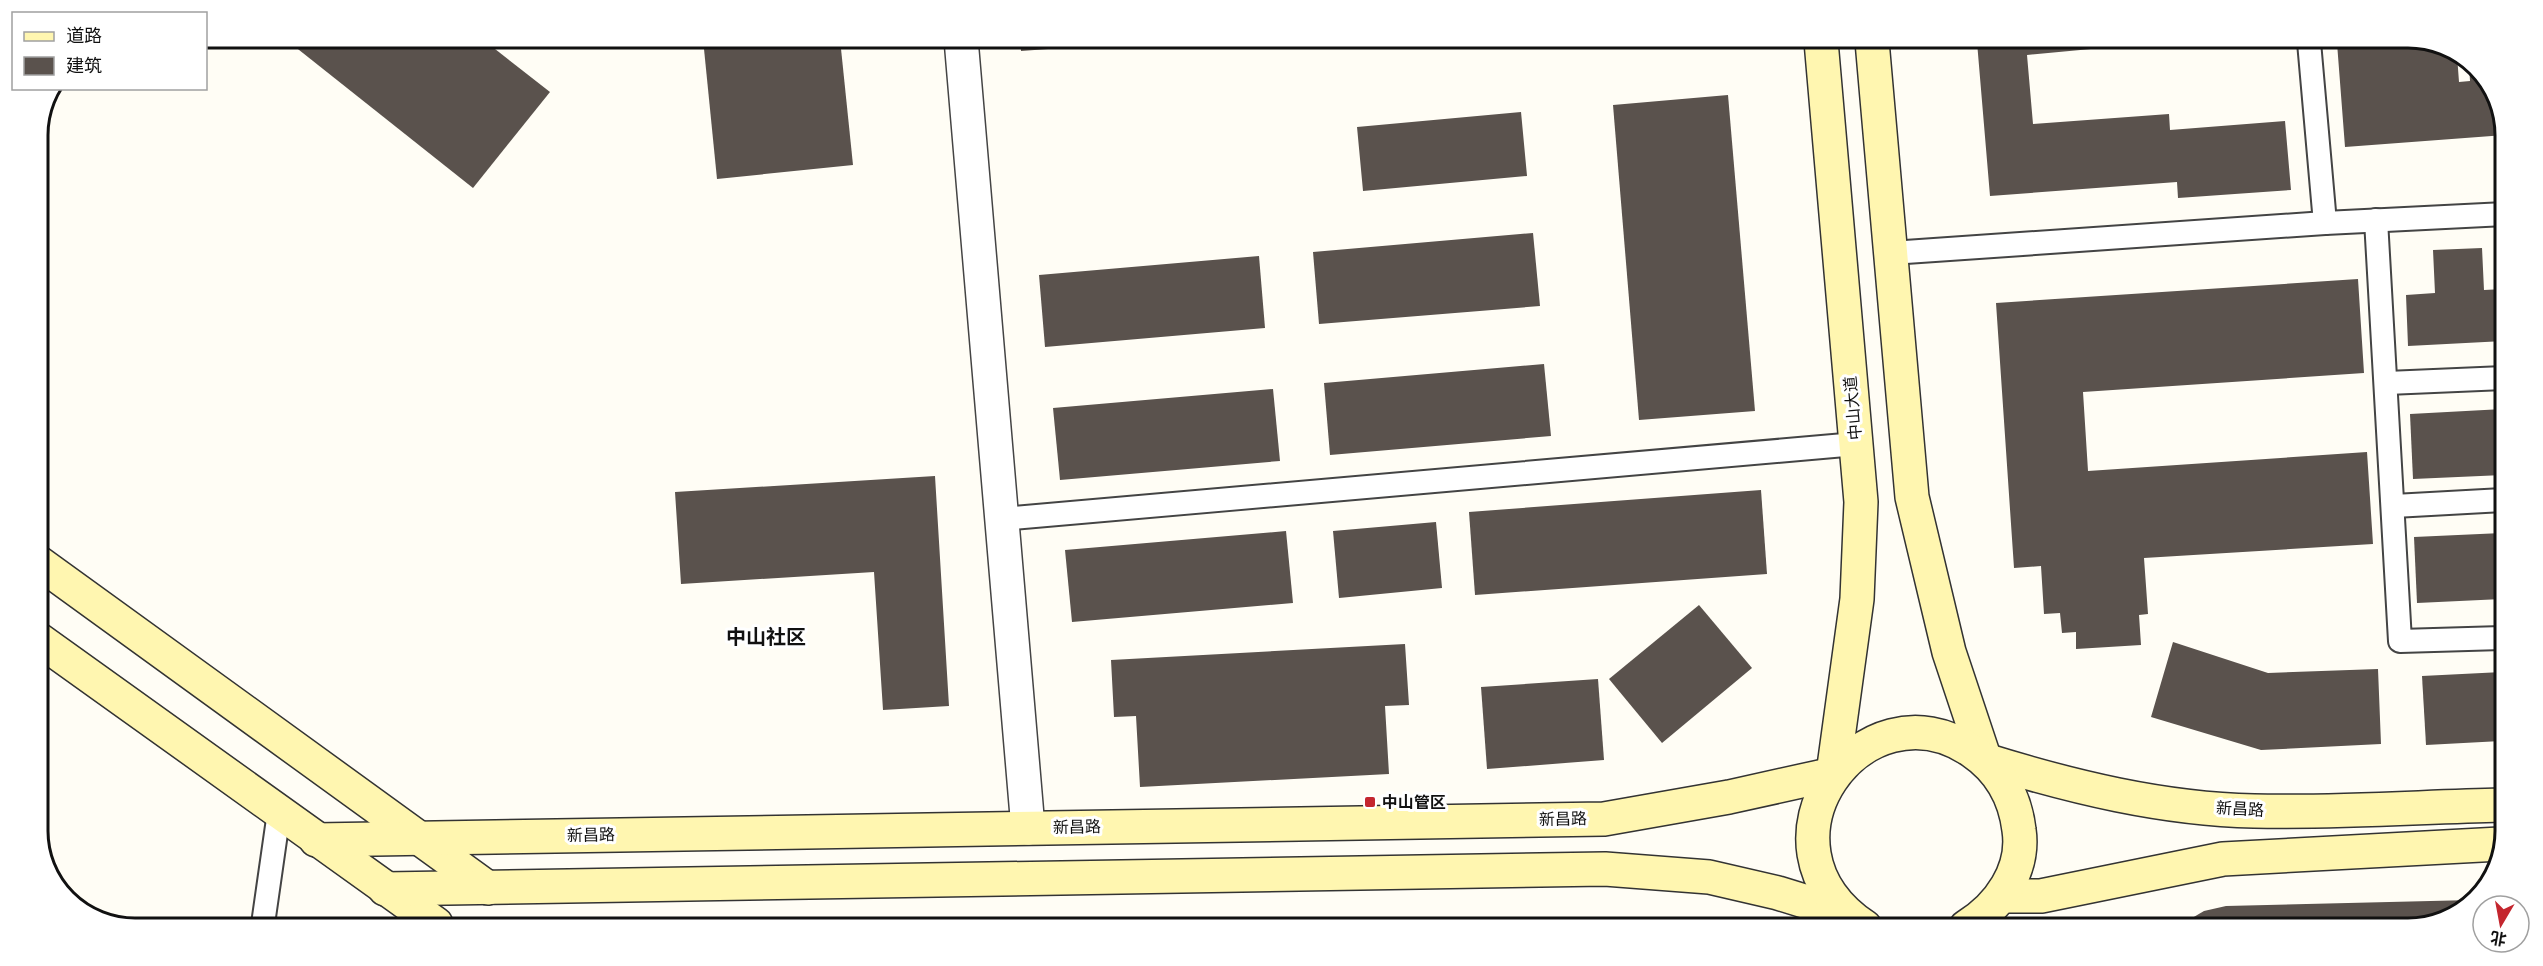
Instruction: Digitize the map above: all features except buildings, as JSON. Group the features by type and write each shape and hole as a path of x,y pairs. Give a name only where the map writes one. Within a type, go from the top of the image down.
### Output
{"main road":[{"name":"中山大道","path":"1822,48 1861,502 1857,599 1833,774"},
{"path":"1873,48 1912,497 1949,652 1985,760"},
{"path":"48,569 488,888"},
{"path":"48,646 427,918"},
{"path":"1850,918 1827,890 1815,862 1812,831 1819,801 1833,774 1856,753 1879,740 1904,734 1933,735 1961,744 1985,760 2004,781 2016,808 2020,839 2016,869 2002,896 1982,918"},
{"name":"新昌路","path":"1985,760 2096,791 2200,807 2254,811 2495,805"},
{"name":"新昌路","path":"316,840 1604,819 1729,797 1833,774"},
{"path":"2002,896 2041,896 2223,859 2493,844"},
{"path":"385,889 1605,869 1709,877 1778,893 1841,918"},
{"path":"1999,918 2002,896"}],"street":[{"path":"962,48 1028,828"}],"lane":[{"path":"2310,48 2325,223"},
{"path":"1891,253 2325,223 2495,214"},
{"path":"2376,220 2400,641 2495,638"},
{"path":"2387,382 2495,378"},
{"path":"1002,519 1856,444"},
{"path":"2394,506 2495,500"},
{"path":"264,918 279,812"}],"place":[{"name":"中山管区","path":"1370,802"}],"district":[{"name":"中山社区","path":"766,637"}]}
